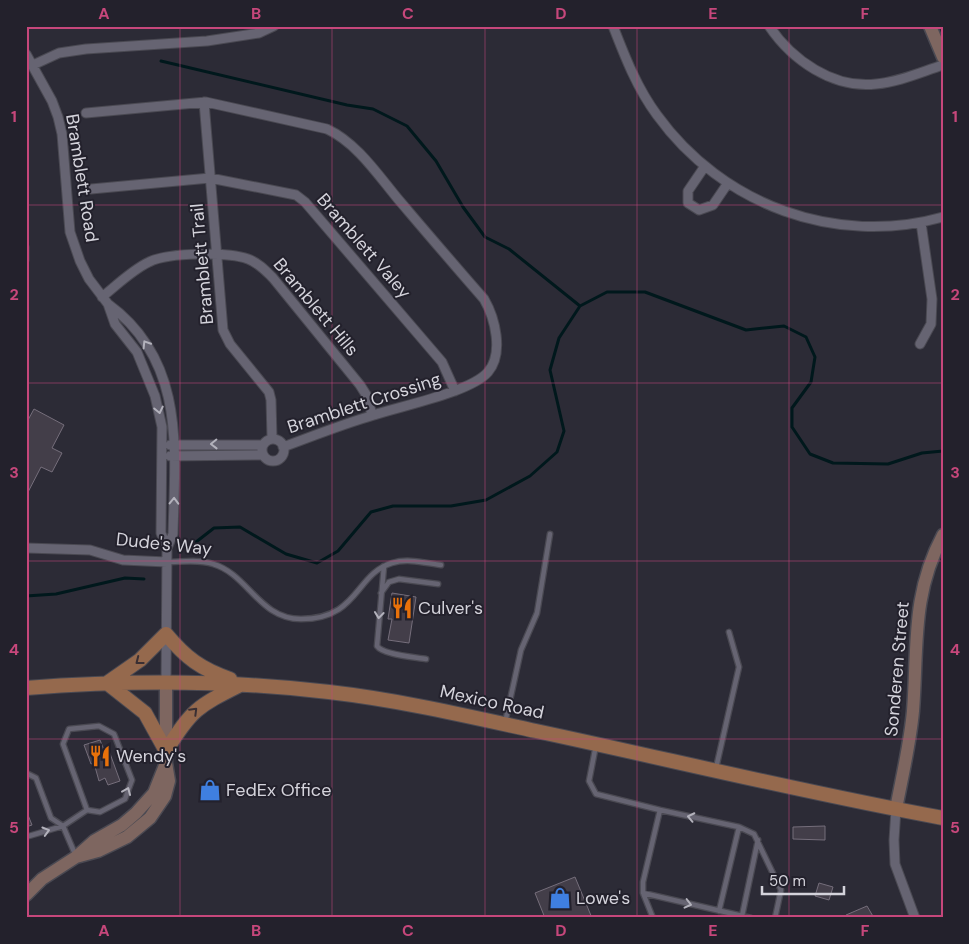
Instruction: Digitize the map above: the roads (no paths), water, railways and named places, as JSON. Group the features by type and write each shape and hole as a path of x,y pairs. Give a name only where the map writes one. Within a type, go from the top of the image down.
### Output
{"main road":[{"path":"166,757 145,713 107,683 140,660 166,634 188,658 206,671 243,684"},
{"name":"Mexico Road","path":"26,688 107,683 243,684 379,699 943,818"},
{"path":"166,757 183,723 199,706 243,684"}],"street":[{"path":"30,66 60,53 86,49 207,41 259,33 274,26"},
{"path":"613,26 637,83 657,115 691,154 705,166 728,183 759,201 794,216 831,224 873,228 921,223 943,217"},
{"path":"769,26 795,57 844,82 876,84 943,65"},
{"path":"930,26 943,57"},
{"name":"Bramblett Road","path":"26,54 30,66 52,101 62,134 70,232 89,279 105,300 116,324 137,352 149,378 159,410 162,445 161,533 167,548 166,682"},
{"name":"Bramblett Trail","path":"204,102 223,330 230,344 269,392 272,438"},
{"name":"Bramblett Crossing","path":"86,113 214,102 327,129 346,140 484,299 491,311 496,346 494,364 483,377 455,391 372,415 283,447"},
{"path":"705,166 688,190 688,203 693,207 699,210 713,205 728,183"},
{"name":"Bramblett Valey","path":"91,188 210,178 287,192 306,202 442,362 455,391"},
{"path":"920,344 931,324 932,299 921,223"},
{"name":"Bramblett Hills","path":"105,300 151,260 217,254 250,260 262,267 273,278 360,385 367,396 372,415"},
{"name":"Bramblett Road","path":"105,300 127,318 152,354 169,400 174,427 173,534 167,548"},
{"path":"162,445 262,445 272,438 280,441 283,447 283,453 278,460 269,460 262,455 162,456"},
{"path":"262,445 262,455"},
{"name":"Sonderen Street","path":"896,809 912,713 916,618 929,567 940,541"},
{"name":"Dude's Way","path":"26,548 90,550 123,560 167,562"},
{"path":"26,895 42,879 76,857 98,851 127,837 150,818 164,796 169,781 166,757 166,682"},
{"path":"896,809 895,864 915,918"}],"lane":[{"path":"26,247 26,260"},
{"path":"504,724 521,650 537,614 550,534"},
{"name":"Dude's Way","path":"167,562 212,563 242,584 266,608 275,613 299,619 330,614 344,606 384,566 406,560 441,565"},
{"path":"384,566 376,640 379,650 426,659"},
{"path":"381,594 389,582 399,579 438,584"},
{"path":"716,769 739,667 729,632"},
{"path":"29,836 63,826 87,810 100,812 125,798 132,780 114,734 100,726 69,729 64,744 87,810"},
{"path":"596,744 589,781 596,794 746,829 758,840 781,890 775,918"},
{"path":"26,773 36,778 51,818 63,826 76,857"},
{"path":"653,918 643,893 643,882 660,810"},
{"path":"719,911 738,827"},
{"path":"742,916 758,840"},
{"path":"643,893 751,918"}],"waterway":[{"path":"161,61 347,105 373,109 407,126 436,161 463,207 485,237 509,249 580,306"},
{"path":"196,542 214,528 240,527 286,554 317,563 338,551 371,512 393,506 451,506 486,500 530,476 557,452 564,431 550,370 559,338 580,306 607,292 645,292 746,330 784,326 806,337 815,357 811,382 792,408 792,427 810,454 833,463 888,464 922,453 943,451"},
{"path":"26,596 56,594 125,578 144,579"}],"place":[{"name":"Culver's","path":"402,608"},
{"name":"Wendy's","path":"100,756"},
{"name":"FedEx Office","path":"210,790"},
{"name":"Lowe's","path":"560,898"}]}
